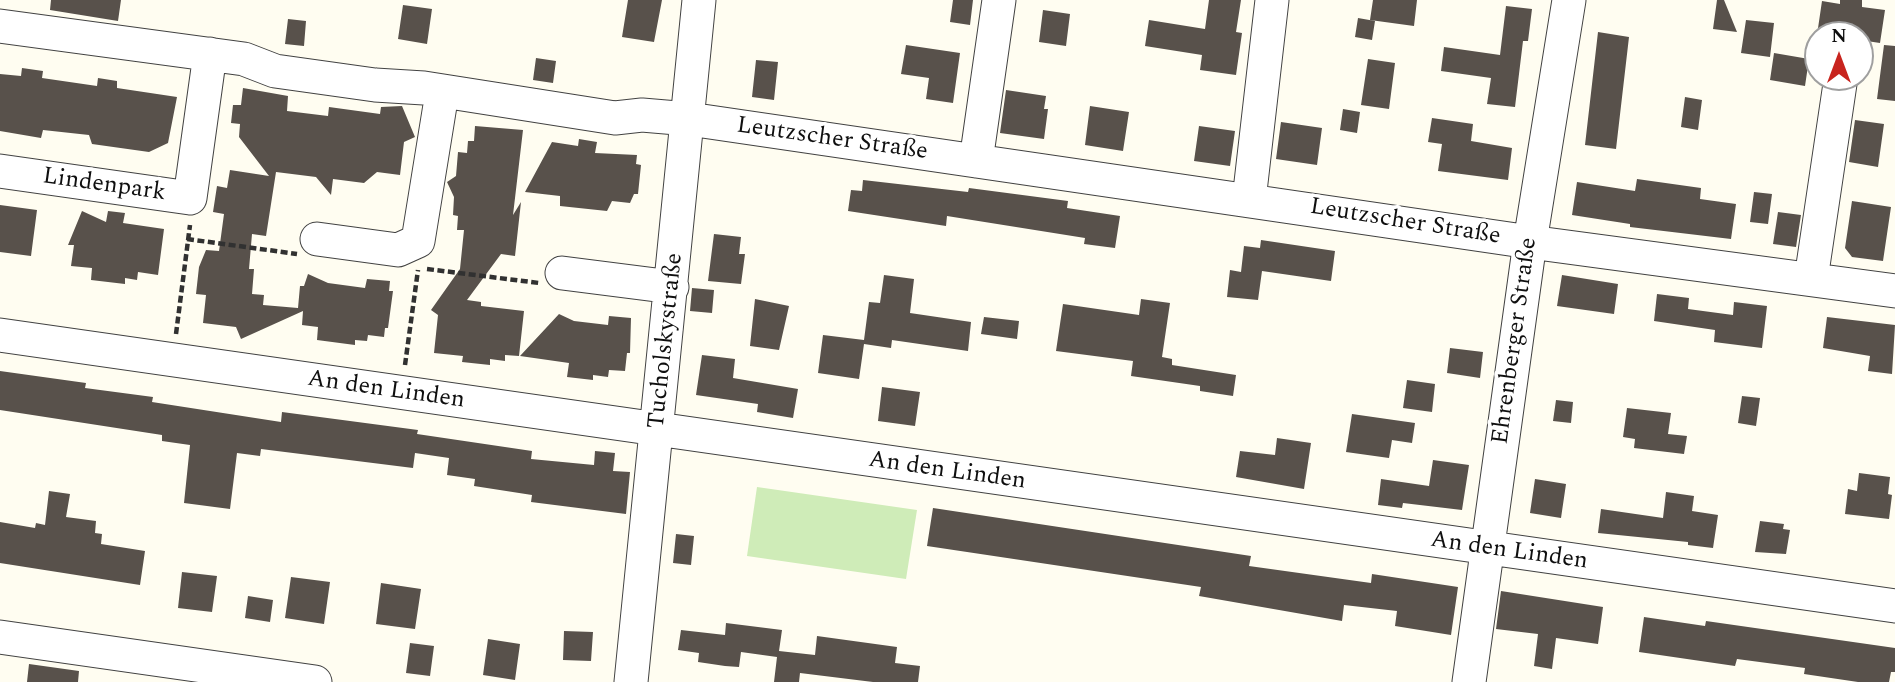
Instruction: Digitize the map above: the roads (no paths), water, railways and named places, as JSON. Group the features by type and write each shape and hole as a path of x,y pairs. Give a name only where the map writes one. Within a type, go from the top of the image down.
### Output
{"street":[{"name":"Tucholskystraße","path":"631,682 699,0"},
{"path":"976,161 999,0"},
{"path":"1249,200 1272,0"},
{"name":"Ehrenberger Straße","path":"1469,682 1530,243 1569,0"},
{"path":"0,26 244,59 275,71 424,88 442,93 615,118 642,115 688,119"},
{"name":"Lindenpark","path":"0,171 190,198 210,54"},
{"path":"1811,279 1839,91"},
{"path":"317,239 398,250 418,241 442,93"},
{"name":"Leutzscher Straße","path":"688,119 1530,243 1895,291"},
{"path":"562,273 672,287"},
{"name":"An den Linden","path":"0,335 1895,607"},
{"path":"0,637 315,682"}]}
